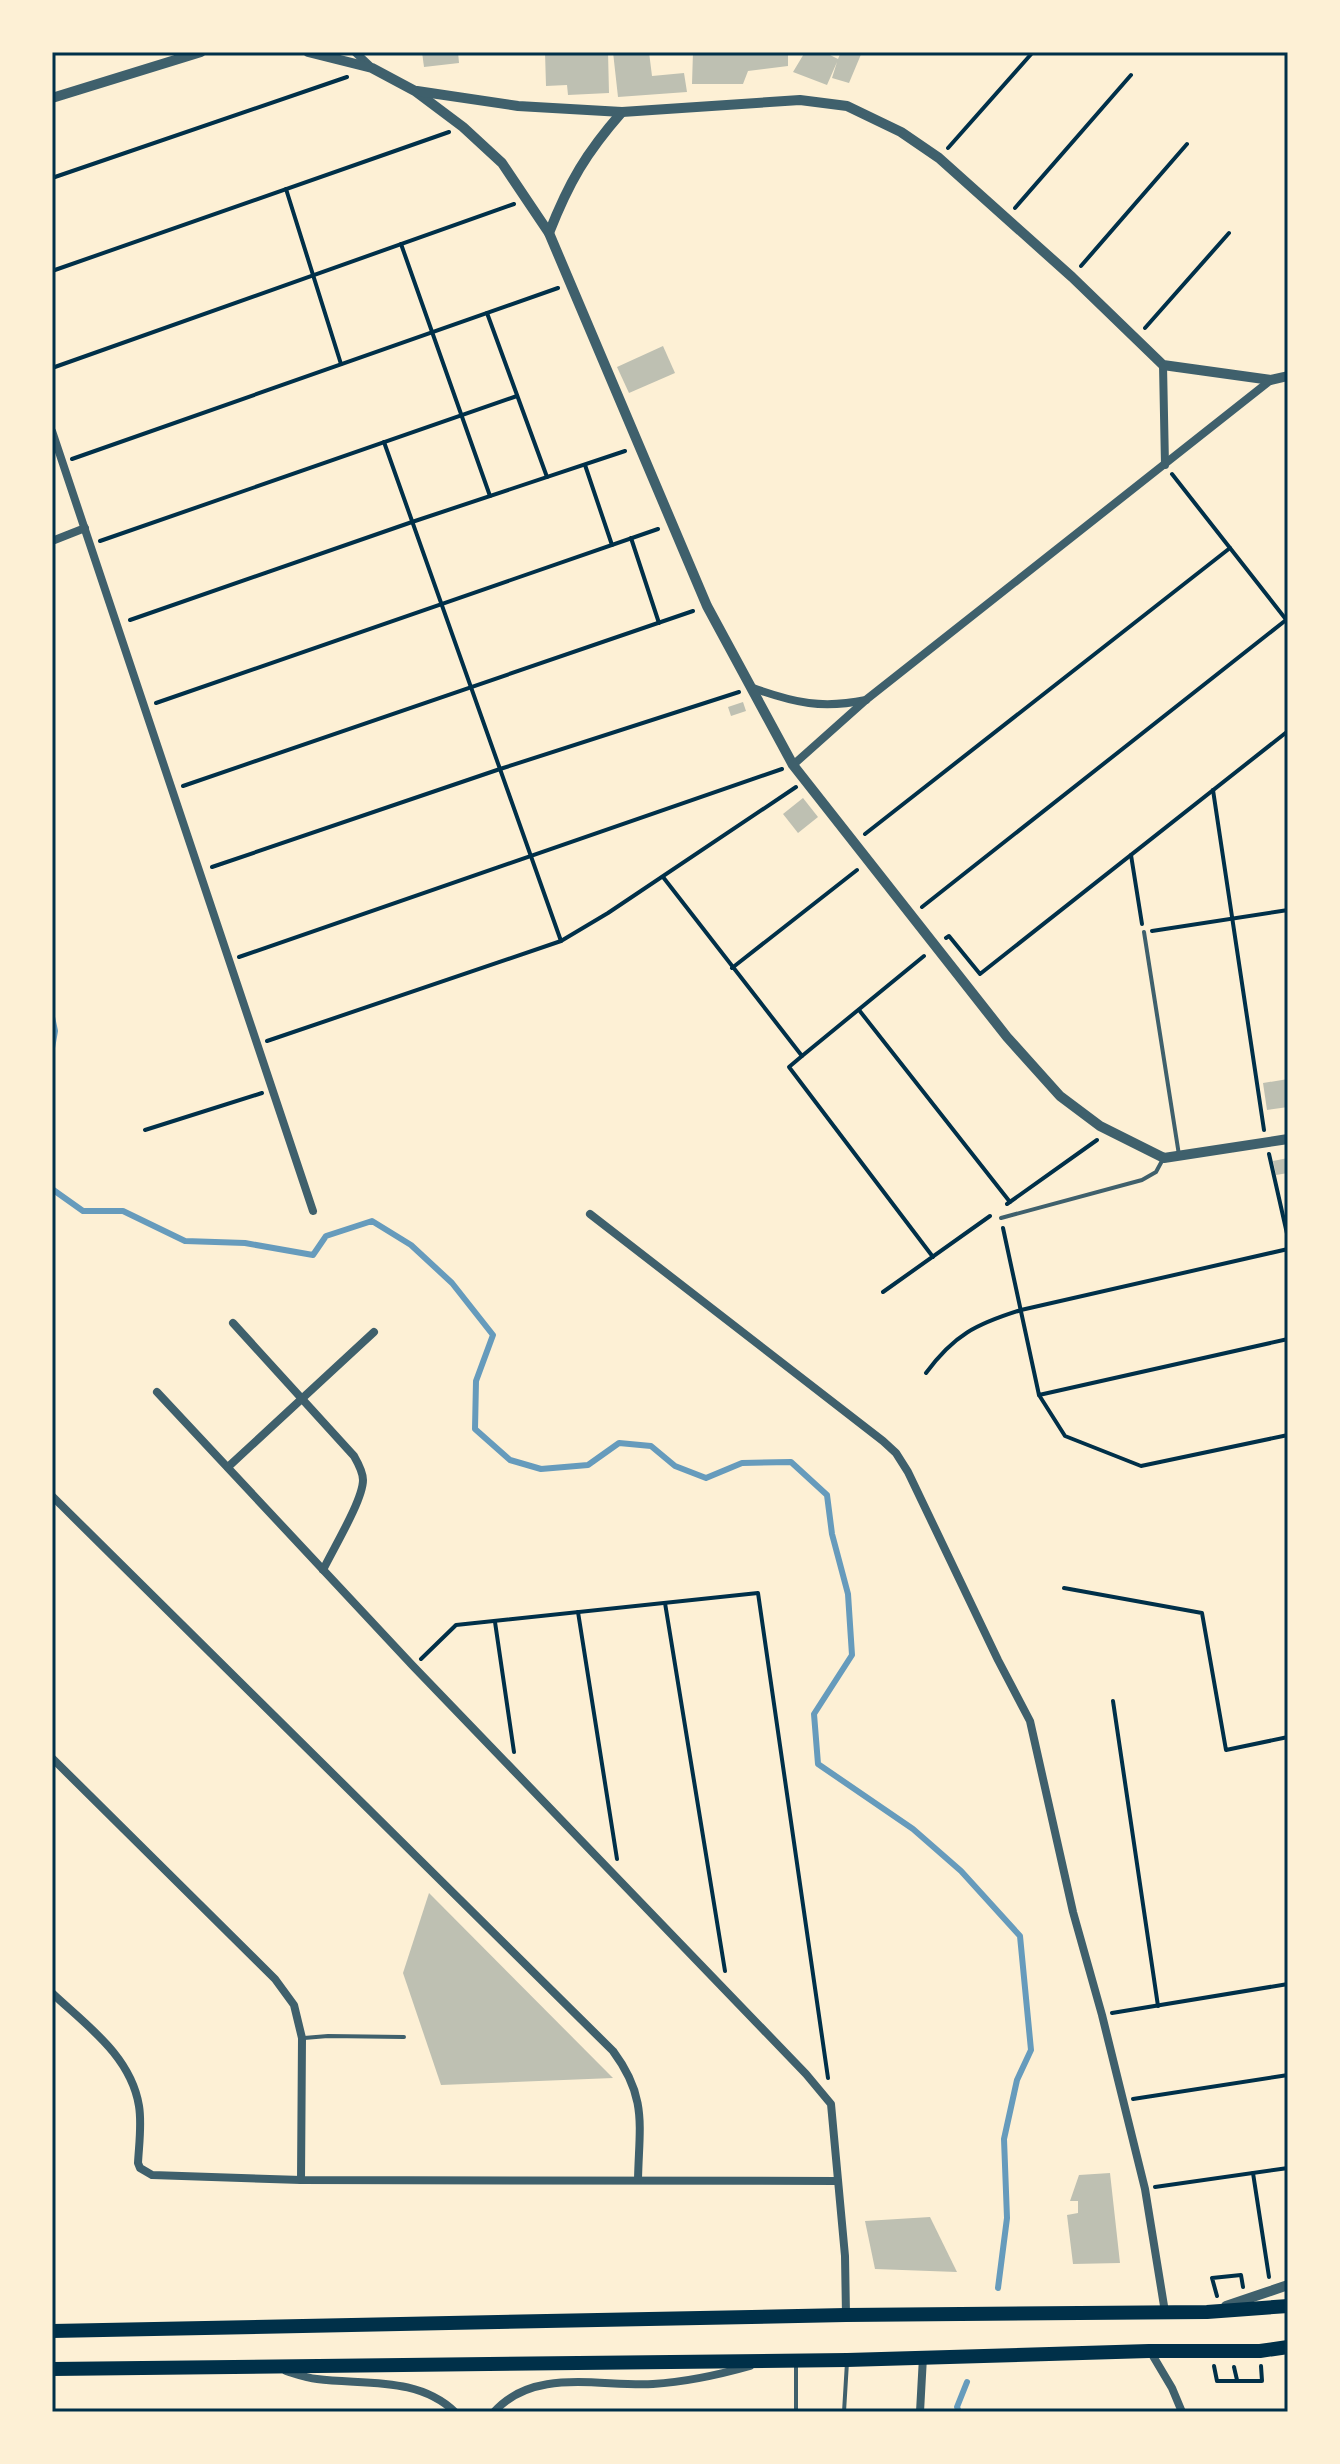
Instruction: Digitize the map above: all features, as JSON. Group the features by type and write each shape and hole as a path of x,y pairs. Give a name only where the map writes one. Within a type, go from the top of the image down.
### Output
{"highway":[{"path":"56,2331 846,2315 1207,2312 1288,2306"},
{"path":"52,2369 796,2361 1260,2351 1288,2347"}],"street":[{"path":"52,98 201,52"},
{"path":"308,52 372,68 415,91 463,127 502,163 549,233 707,606 793,765 1007,1037 1060,1096 1100,1126 1164,1158 1288,1139"},
{"path":"355,52 372,68"},
{"path":"415,91 518,106 622,112 800,100 847,106 901,132 939,158 1072,277 1163,365 1271,380 1288,376"},
{"path":"549,233 566,189 582,161 622,112"},
{"path":"1163,365 1165,465"},
{"path":"793,765 867,699 1271,380"},
{"path":"52,431 313,1211"},
{"path":"52,541 85,528"},
{"path":"753,688 810,705 839,705 867,699"},
{"path":"590,1214 896,1453 908,1472 1030,1721 1073,1912 1145,2189 1165,2312"},
{"path":"233,1323 354,1456 363,1481 358,1498 323,1570"},
{"path":"228,1467 374,1332"},
{"path":"157,1392 413,1666 729,1993 831,2104 845,2256 846,2315"},
{"path":"52,1496 613,2051 630,2074 639,2101 638,2180"},
{"path":"52,1758 275,1979 294,2005 302,2038 301,2180"},
{"path":"52,1993 121,2060 133,2081 140,2108 138,2163 140,2168 152,2175 301,2180 837,2181"},
{"path":"1207,2312 1288,2285"},
{"path":"1149,2351 1172,2388 1182,2412"},
{"path":"920,2412 923,2357"},
{"path":"494,2412 510,2397 533,2385 572,2382 655,2384 713,2377 771,2359"},
{"path":"262,2365 314,2379 410,2387 433,2395 455,2412"}],"lane":[{"path":"1144,932 1180,1156"},
{"path":"1001,1218 1142,1180 1156,1172 1164,1158"},
{"path":"302,2038 404,2037"},
{"path":"844,2412 847,2360"},
{"path":"796,2361 796,2412"}],"path":[{"path":"939,158 1033,52"},
{"path":"52,178 372,68"},
{"path":"1005,219 1131,75"},
{"path":"52,271 463,127"},
{"path":"1072,277 1187,144"},
{"path":"286,189 341,364"},
{"path":"52,368 527,200"},
{"path":"1136,339 1229,233"},
{"path":"401,244 490,496"},
{"path":"62,462 572,283"},
{"path":"487,313 547,477"},
{"path":"90,544 517,396"},
{"path":"384,442 561,941"},
{"path":"117,625 639,447"},
{"path":"585,465 612,545"},
{"path":"911,916 1287,621 1165,465"},
{"path":"144,707 672,524"},
{"path":"631,538 659,623"},
{"path":"854,843 1230,548"},
{"path":"172,790 707,606"},
{"path":"199,871 500,769 753,688"},
{"path":"949,936 980,974 1288,731"},
{"path":"229,960 793,765"},
{"path":"257,1044 561,941 663,877 804,781"},
{"path":"1213,790 1266,1143 1288,1238"},
{"path":"1131,855 1144,932 1288,910"},
{"path":"732,968 868,861"},
{"path":"663,877 802,1056"},
{"path":"933,1257 789,1067 936,946"},
{"path":"859,1010 1010,1202"},
{"path":"145,1130 272,1090"},
{"path":"1001,1218 1039,1395 1065,1436 1141,1466 1288,1435"},
{"path":"926,1373 939,1355 981,1322 1021,1310 1288,1249"},
{"path":"1039,1395 1288,1339"},
{"path":"1064,1588 1202,1613 1226,1750 1288,1737"},
{"path":"413,1666 456,1625 758,1593 831,2104"},
{"path":"665,1603 729,1993"},
{"path":"578,1612 621,1881"},
{"path":"495,1621 517,1774"},
{"path":"1113,1701 1158,2006"},
{"path":"1102,2015 1288,1984"},
{"path":"1123,2100 1288,2075"},
{"path":"1145,2189 1288,2168"},
{"path":"1253,2173 1271,2293"},
{"path":"1215,2289 1212,2278 1241,2275"},
{"path":"1234,2368 1237,2380"},
{"path":"1217,2381 1262,2381"}],"building":[{"path":"422,52 458,52 459,63 424,67"},
{"path":"545,52 608,52 609,93 568,95 567,85 546,86"},
{"path":"613,52 649,52 652,76 684,73 687,92 618,97"},
{"path":"693,52 788,52 788,66 748,71 743,84 692,84"},
{"path":"805,52 824,52 838,59 841,52 862,52 849,83 832,78 837,62 827,85 793,72"},
{"path":"663,346 675,373 629,393 617,367"},
{"path":"743,702 746,711 731,716 728,707"},
{"path":"803,798 818,817 798,833 783,814"},
{"path":"1288,1079 1288,1107 1267,1110 1263,1083"},
{"path":"1288,1158 1288,1173 1276,1175 1273,1161"},
{"path":"429,1893 613,2078 441,2085 403,1973"},
{"path":"1110,2173 1120,2263 1073,2264 1067,2215 1078,2213 1078,2201 1070,2201 1079,2175"},
{"path":"930,2217 957,2272 875,2269 865,2221"}],"waterway":[{"path":"52,1017 55,1031 52,1048"},
{"path":"52,1189 83,1211 123,1211 185,1241 245,1243 313,1255 326,1236 372,1221 411,1245 452,1283 493,1335 476,1381 475,1429 510,1460 541,1469 588,1465 619,1443 651,1446 675,1466 706,1478 742,1463 791,1462 827,1495 832,1534 848,1594 852,1655 814,1714 818,1764 913,1829 961,1871 1020,1936 1031,2050 1017,2080 1004,2139 1007,2218 998,2288"},
{"path":"959,2412 957,2407 967,2382"}]}
